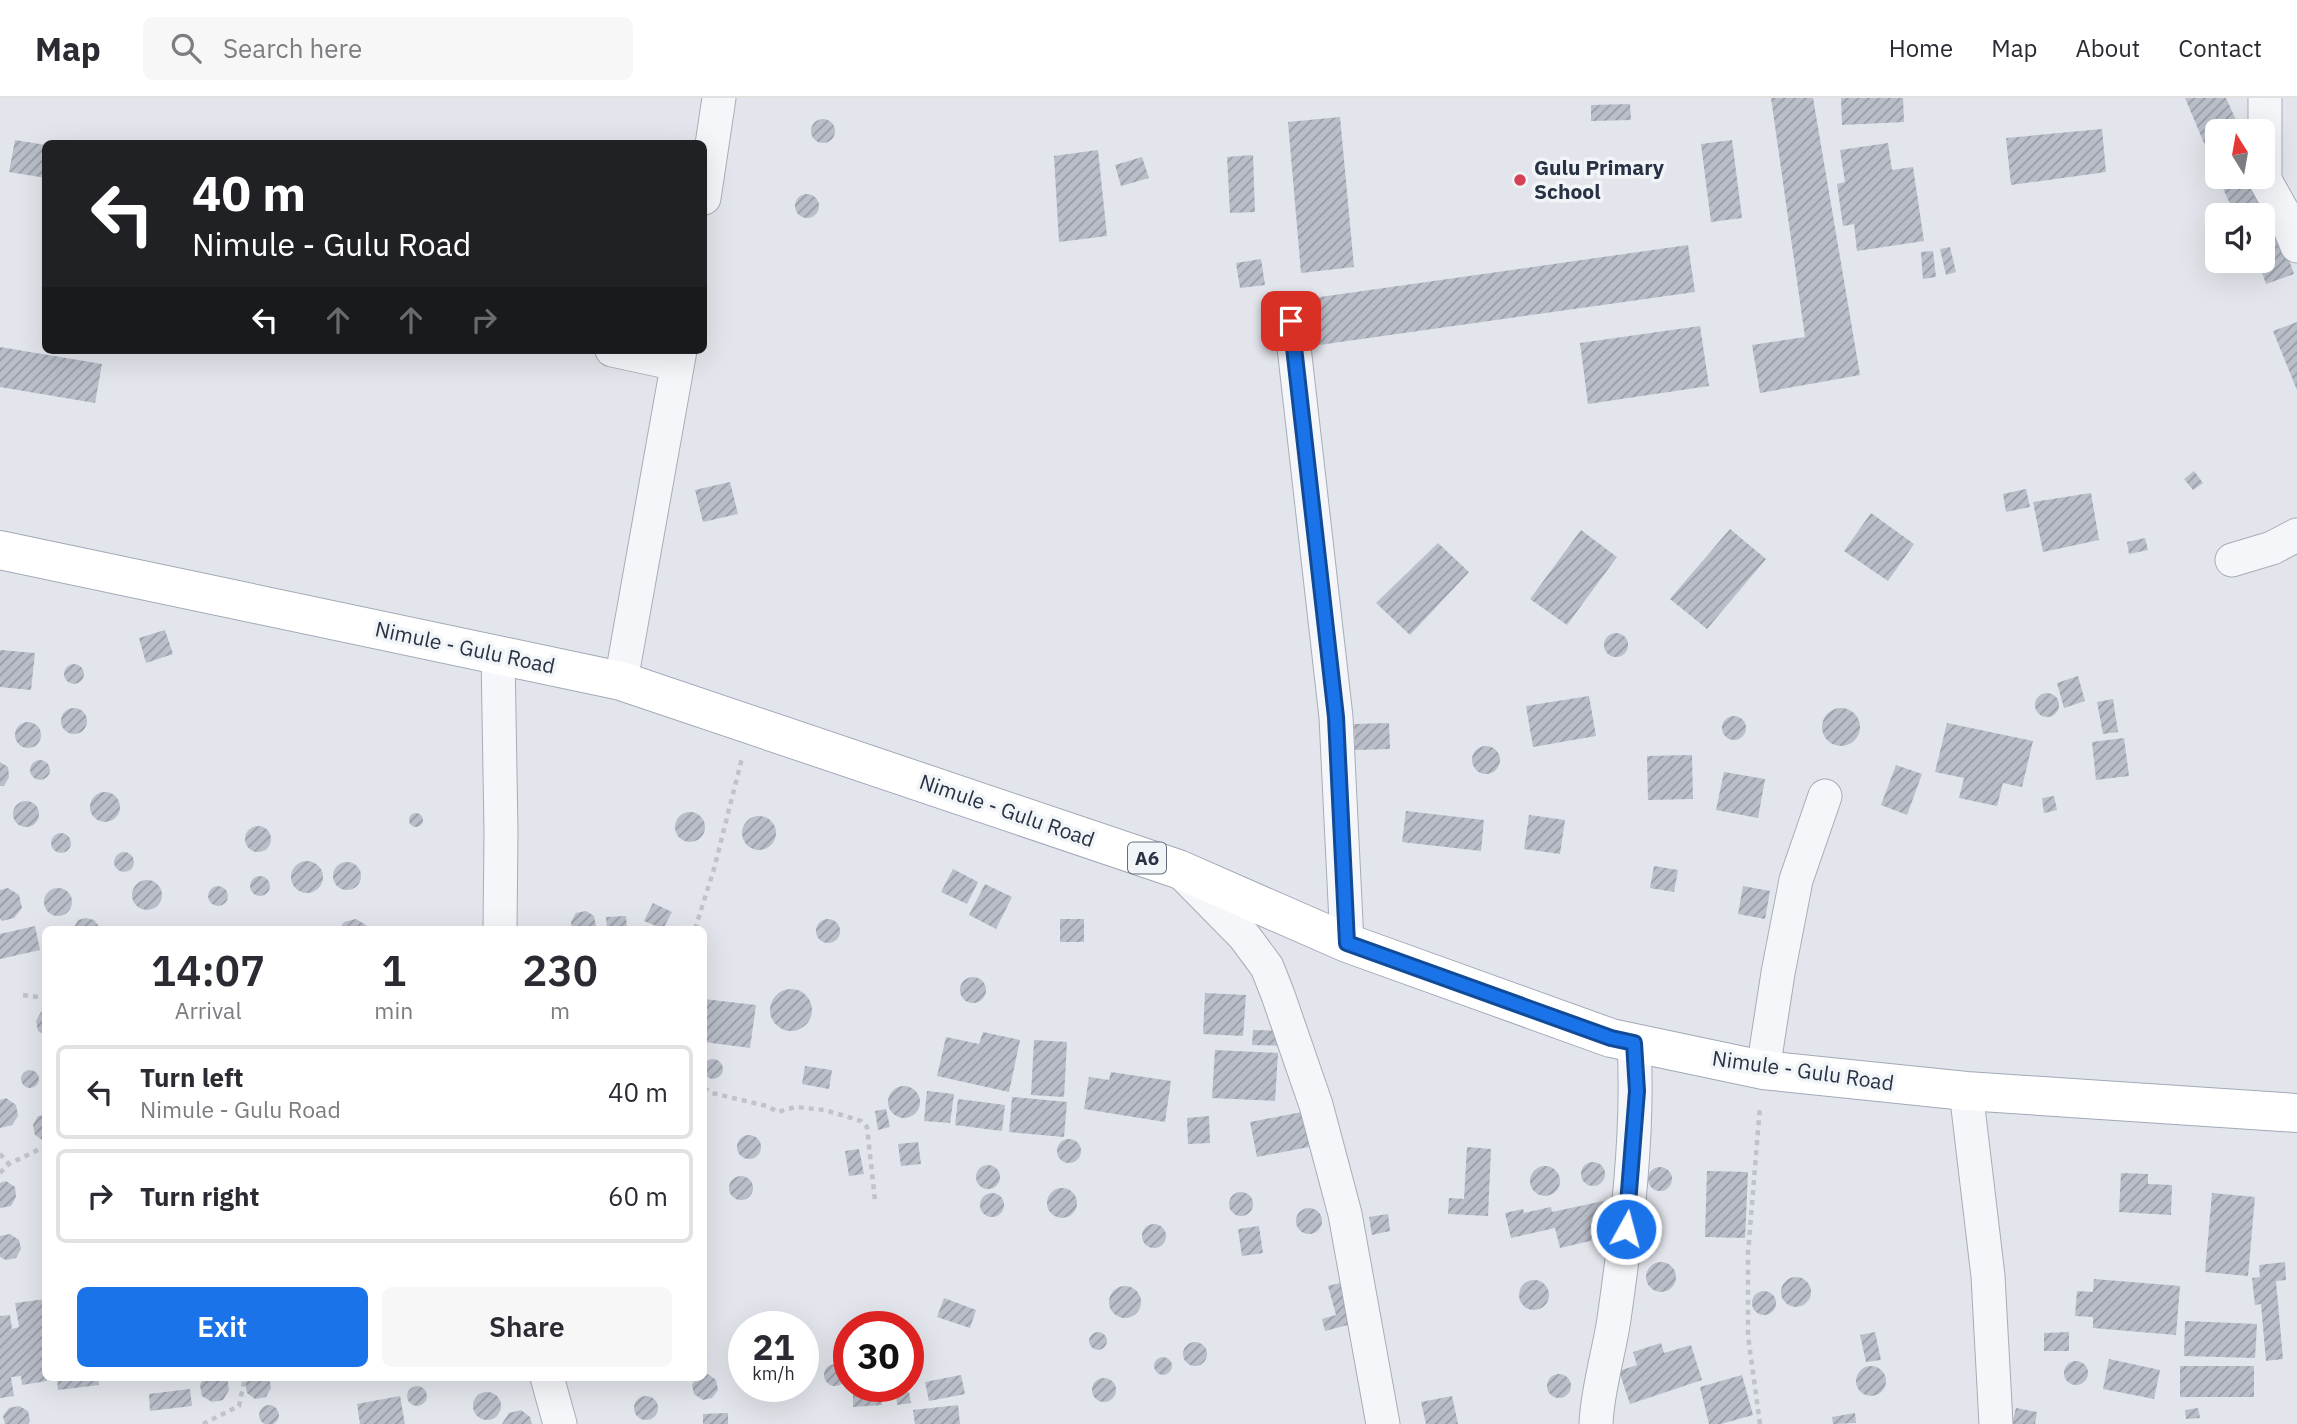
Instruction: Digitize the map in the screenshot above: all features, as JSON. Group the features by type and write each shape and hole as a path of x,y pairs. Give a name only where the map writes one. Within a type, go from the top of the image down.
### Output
{"main road":[{"name":"Nimule - Gulu Road","path":"0,550 621,681 1178,869 1347,943 1611,1038 1763,1070 1966,1091 2297,1113"}],"street":[{"path":"707,178 719,98"},
{"path":"2265,98 2265,180 2285,216 2297,246"},
{"path":"1291,321 1336,717 1347,943"},
{"path":"621,681 678,357 650,354"},
{"path":"2232,560 2272,548 2297,535"},
{"path":"498,655 500,926"},
{"path":"1763,1070 1796,880 1825,796"},
{"path":"1178,869 1244,936 1267,967 1278,995 1316,1105 1345,1214 1383,1424"},
{"path":"1596,1424 1629,1205 1637,1091 1634,1043"},
{"path":"1966,1091 1988,1276 1996,1424"},
{"path":"548,1381 560,1424"}],"path":[{"path":"696,926 751,724"},
{"path":"23,995 42,997"},
{"path":"1760,1424 1748,1336 1748,1253 1763,1070"},
{"path":"707,1090 767,1106 778,1112 795,1107 857,1118 867,1128 875,1200"},
{"path":"0,1173 9,1164 42,1148"},
{"path":"0,1154 9,1164"},
{"path":"203,1424 239,1406 244,1381"}],"building":[{"path":"1771,98 1813,98 1860,375 1760,393 1752,345 1805,337"},
{"path":"1841,98 1903,98 1904,122 1842,125"},
{"path":"2185,98 2226,98 2236,119 2205,119 2205,146"},
{"path":"1630,104 1631,120 1591,121 1591,105"},
{"path":"1340,117 1354,267 1301,273 1288,122"},
{"path":"823,119 832,122 835,131 832,140 823,143 814,140 811,131 814,122"},
{"path":"2102,129 2106,172 2011,185 2006,138"},
{"path":"15,140 42,144 42,177 9,172"},
{"path":"1732,140 1742,218 1711,222 1701,144"},
{"path":"1888,143 1892,170 1913,167 1924,241 1857,251 1854,224 1843,226 1837,184 1845,182 1840,150"},
{"path":"1098,150 1107,236 1059,242 1054,156"},
{"path":"1253,155 1255,212 1230,213 1227,157"},
{"path":"1142,157 1149,178 1121,186 1115,165"},
{"path":"2223,189 2265,189 2269,198 2257,203 2230,203"},
{"path":"807,194 816,197 819,206 816,215 807,218 798,215 795,206 798,197"},
{"path":"2277,226 2294,274 2266,284 2262,273 2275,273"},
{"path":"1688,245 1695,292 1312,346 1306,299"},
{"path":"1950,247 1956,272 1946,275 1940,249"},
{"path":"1933,251 1936,277 1923,279 1921,252"},
{"path":"1261,259 1265,285 1240,288 1236,263"},
{"path":"2297,322 2297,390 2273,331"},
{"path":"1700,326 1709,386 1588,404 1580,343"},
{"path":"0,347 102,364 95,403 0,387"},
{"path":"2194,471 2203,483 2193,490 2184,479"},
{"path":"730,482 738,514 703,522 695,490"},
{"path":"2026,489 2030,507 2006,512 2003,494"},
{"path":"2091,493 2099,540 2043,552 2033,502"},
{"path":"1871,513 1914,544 1888,581 1844,551"},
{"path":"1730,529 1766,559 1707,629 1670,599"},
{"path":"1581,530 1617,557 1567,625 1530,599"},
{"path":"2145,538 2148,550 2129,554 2127,542"},
{"path":"1438,543 1469,572 1410,635 1376,603"},
{"path":"165,630 173,654 146,663 139,638"},
{"path":"1616,633 1625,636 1628,645 1625,654 1616,657 1607,654 1604,645 1607,636"},
{"path":"0,650 35,653 31,690 0,687"},
{"path":"74,664 81,667 84,674 81,681 74,684 67,681 64,674 67,667"},
{"path":"2078,676 2085,701 2064,708 2057,683"},
{"path":"2047,693 2056,696 2059,705 2056,714 2047,717 2038,714 2035,705 2038,696"},
{"path":"1589,696 1596,736 1533,747 1526,706"},
{"path":"2113,699 2118,732 2103,734 2097,702"},
{"path":"74,708 83,712 87,721 83,730 74,734 65,730 61,721 65,712"},
{"path":"1841,708 1854,714 1860,727 1854,740 1841,746 1828,740 1822,727 1828,714"},
{"path":"1734,716 1743,719 1746,728 1743,737 1734,740 1725,737 1722,728 1725,719"},
{"path":"28,722 37,726 41,735 37,744 28,748 19,744 15,735 19,726"},
{"path":"1389,723 1390,749 1355,750 1354,724"},
{"path":"1947,723 2033,741 2022,787 2003,783 1997,806 1959,798 1964,778 1935,772"},
{"path":"2124,738 2129,776 2096,780 2092,742"},
{"path":"1486,746 1496,750 1500,760 1496,770 1486,774 1476,770 1472,760 1476,750"},
{"path":"1692,755 1693,799 1648,800 1647,756"},
{"path":"40,760 47,763 50,770 47,777 40,780 33,777 30,770 33,763"},
{"path":"0,762 8,767 9,777 4,786 0,786"},
{"path":"1896,765 1922,774 1907,815 1881,805"},
{"path":"1724,772 1765,779 1758,818 1716,810"},
{"path":"105,792 115,797 120,807 115,817 105,822 95,817 90,807 95,797"},
{"path":"2054,796 2057,810 2044,813 2042,798"},
{"path":"26,801 35,805 39,814 35,823 26,827 17,823 13,814 17,805"},
{"path":"1406,811 1484,820 1481,851 1402,842"},
{"path":"690,812 701,816 705,827 701,838 690,842 679,838 675,827 679,816"},
{"path":"416,813 421,815 421,825 416,827 411,825 409,820 411,815"},
{"path":"1529,815 1565,820 1560,854 1524,849"},
{"path":"759,816 771,821 776,833 771,845 759,850 747,845 742,833 747,821"},
{"path":"258,826 267,830 271,839 267,848 258,852 249,848 245,839 249,830"},
{"path":"61,833 68,836 71,843 68,850 61,853 54,850 51,843 54,836"},
{"path":"124,852 131,855 134,862 131,869 124,872 117,869 114,862 117,855"},
{"path":"307,861 318,866 323,877 318,888 307,893 296,888 291,877 296,866"},
{"path":"347,862 357,866 361,876 357,886 347,890 337,886 333,876 337,866"},
{"path":"1654,866 1678,870 1674,892 1650,888"},
{"path":"953,869 978,882 967,904 941,892"},
{"path":"260,876 267,879 270,886 267,893 260,896 253,893 250,886 253,879"},
{"path":"147,880 158,884 162,895 158,906 147,910 136,906 132,895 136,884"},
{"path":"985,884 1012,897 996,929 969,915"},
{"path":"218,886 225,889 228,896 225,903 218,906 211,903 208,896 211,889"},
{"path":"1743,886 1770,891 1765,919 1738,914"},
{"path":"8,888 19,895 22,908 14,918 2,921 0,890"},
{"path":"58,888 68,892 72,902 68,912 58,916 48,912 44,902 48,892"},
{"path":"653,903 672,912 665,926 644,921"},
{"path":"586,911 594,916 596,926 572,926 576,913"},
{"path":"626,916 627,926 607,926 606,917"},
{"path":"356,919 366,926 341,926 344,922"},
{"path":"828,919 837,922 840,931 837,940 828,943 819,940 816,931 819,922"},
{"path":"1060,919 1084,919 1084,942 1060,942"},
{"path":"78,920 94,920 99,926 75,926"},
{"path":"35,926 40,950 0,959 0,934"},
{"path":"973,977 982,981 986,990 982,999 973,1003 964,999 960,990 964,981"},
{"path":"791,989 806,995 812,1010 806,1025 791,1031 776,1025 770,1010 776,995"},
{"path":"1205,993 1246,995 1243,1036 1203,1034"},
{"path":"707,999 756,1005 750,1048 707,1042"},
{"path":"41,1012 42,1033 38,1031 36,1021"},
{"path":"1253,1030 1288,1031 1287,1046 1252,1045"},
{"path":"983,1032 1020,1040 1009,1092 937,1076 946,1037 979,1044"},
{"path":"1034,1040 1067,1042 1064,1097 1031,1095"},
{"path":"1215,1050 1278,1053 1275,1101 1212,1098"},
{"path":"713,1059 722,1065 720,1076 713,1079 707,1077 707,1061"},
{"path":"805,1066 832,1070 829,1089 802,1084"},
{"path":"30,1070 36,1073 39,1079 36,1085 30,1088 24,1085 21,1079 24,1073"},
{"path":"1111,1072 1171,1081 1165,1122 1084,1109 1089,1077 1109,1080"},
{"path":"904,1086 915,1091 920,1102 915,1113 904,1118 893,1113 888,1102 893,1091"},
{"path":"927,1091 954,1094 950,1123 924,1121"},
{"path":"1012,1097 1067,1102 1064,1137 1009,1132"},
{"path":"6,1098 16,1105 18,1116 12,1125 0,1128 0,1100"},
{"path":"958,1099 1005,1105 1002,1131 955,1125"},
{"path":"886,1109 890,1127 878,1130 875,1111"},
{"path":"1302,1112 1309,1147 1257,1157 1250,1122"},
{"path":"38,1116 42,1116 42,1140 35,1135 33,1125"},
{"path":"1209,1116 1210,1143 1188,1144 1187,1118"},
{"path":"749,1135 758,1138 761,1147 758,1156 749,1159 740,1156 737,1147 740,1138"},
{"path":"1069,1139 1078,1142 1081,1151 1078,1160 1069,1163 1060,1160 1057,1151 1060,1142"},
{"path":"918,1142 921,1164 901,1166 898,1144"},
{"path":"1467,1147 1491,1149 1488,1216 1448,1214 1449,1198 1464,1199"},
{"path":"859,1149 864,1174 849,1176 845,1151"},
{"path":"1593,1162 1602,1165 1605,1174 1602,1183 1593,1186 1584,1183 1581,1174 1584,1165"},
{"path":"988,1165 997,1168 1000,1177 997,1186 988,1189 979,1186 976,1177 979,1168"},
{"path":"1545,1166 1556,1170 1560,1181 1556,1192 1545,1196 1534,1192 1530,1181 1534,1170"},
{"path":"1660,1167 1669,1170 1672,1179 1669,1188 1660,1191 1651,1188 1648,1179 1651,1170"},
{"path":"1707,1171 1748,1172 1745,1238 1705,1237"},
{"path":"2121,1173 2148,1174 2148,1184 2172,1185 2171,1215 2119,1212"},
{"path":"741,1176 750,1179 753,1188 750,1197 741,1200 732,1197 729,1188 732,1179"},
{"path":"6,1181 15,1187 16,1197 11,1206 0,1208 0,1183"},
{"path":"1062,1188 1073,1192 1077,1203 1073,1214 1062,1218 1051,1214 1047,1203 1051,1192"},
{"path":"1241,1192 1250,1195 1253,1204 1250,1213 1241,1216 1232,1213 1229,1204 1232,1195"},
{"path":"992,1193 1001,1196 1004,1205 1001,1214 992,1217 983,1214 980,1205 983,1196"},
{"path":"2212,1193 2255,1197 2248,1276 2205,1272"},
{"path":"1608,1200 1616,1235 1560,1248 1555,1228 1511,1238 1505,1213 1523,1209 1524,1213 1551,1207 1552,1212"},
{"path":"1309,1208 1318,1212 1322,1221 1318,1230 1309,1234 1300,1230 1296,1221 1300,1212"},
{"path":"1388,1214 1390,1231 1372,1235 1369,1217"},
{"path":"1154,1224 1163,1227 1166,1236 1163,1245 1154,1248 1145,1245 1142,1236 1145,1227"},
{"path":"1259,1226 1263,1253 1242,1256 1238,1229"},
{"path":"10,1234 19,1240 21,1249 16,1258 6,1260 0,1257 0,1236"},
{"path":"1661,1262 1672,1266 1676,1277 1672,1288 1661,1292 1650,1288 1646,1277 1650,1266"},
{"path":"2285,1262 2286,1280 2276,1281 2283,1359 2266,1361 2261,1304 2255,1305 2252,1278 2260,1277 2259,1265"},
{"path":"1796,1277 1807,1281 1811,1292 1807,1303 1796,1307 1785,1303 1781,1292 1785,1281"},
{"path":"2094,1279 2180,1286 2176,1335 2093,1328 2093,1317 2075,1316 2077,1291 2093,1292"},
{"path":"1534,1280 1545,1284 1549,1295 1545,1306 1534,1310 1523,1306 1519,1295 1523,1284"},
{"path":"1344,1282 1355,1323 1325,1331 1322,1319 1336,1315 1328,1286"},
{"path":"1125,1286 1136,1291 1141,1302 1136,1313 1125,1318 1114,1313 1109,1302 1114,1291"},
{"path":"1764,1291 1773,1294 1776,1303 1773,1312 1764,1315 1755,1312 1752,1303 1755,1294"},
{"path":"944,1298 976,1310 970,1328 937,1317"},
{"path":"42,1300 42,1381 47,1381 22,1385 21,1376 11,1377 14,1396 0,1398 0,1316 10,1315 12,1329 19,1327 15,1303"},
{"path":"2185,1321 2257,1324 2255,1358 2184,1356"},
{"path":"1094,1332 1102,1332 1107,1341 1105,1348 1094,1350 1089,1345 1089,1337"},
{"path":"1875,1332 1881,1360 1866,1362 1860,1335"},
{"path":"2069,1332 2069,1351 2044,1351 2044,1333"},
{"path":"1195,1342 1204,1345 1207,1354 1204,1363 1195,1366 1186,1363 1183,1354 1186,1345"},
{"path":"1661,1343 1664,1353 1691,1345 1702,1380 1630,1404 1619,1371 1637,1365 1633,1352"},
{"path":"1163,1357 1169,1360 1172,1366 1169,1372 1163,1375 1157,1372 1154,1366 1157,1360"},
{"path":"2109,1359 2160,1370 2154,1399 2103,1389"},
{"path":"2076,1361 2085,1364 2088,1373 2085,1382 2076,1385 2067,1382 2064,1373 2067,1364"},
{"path":"831,1365 833,1386 827,1383 824,1375 827,1367"},
{"path":"1871,1366 1882,1370 1886,1381 1882,1392 1871,1396 1860,1392 1856,1381 1860,1370"},
{"path":"2180,1366 2254,1366 2254,1397 2180,1397"},
{"path":"1559,1374 1568,1377 1571,1386 1568,1395 1559,1398 1550,1395 1547,1386 1550,1377"},
{"path":"707,1375 716,1380 718,1390 712,1398 703,1400 694,1394 692,1385 694,1381 707,1381"},
{"path":"961,1375 965,1394 929,1401 925,1382"},
{"path":"1742,1375 1753,1415 1721,1424 1709,1424 1700,1387"},
{"path":"1104,1378 1113,1381 1116,1390 1113,1399 1104,1402 1095,1399 1092,1390 1095,1381"},
{"path":"57,1381 98,1381 99,1385 58,1390"},
{"path":"202,1381 228,1381 229,1390 223,1400 212,1402 202,1396"},
{"path":"270,1381 271,1388 266,1397 255,1399 247,1393 245,1383"},
{"path":"417,1386 424,1389 427,1396 424,1403 417,1406 410,1403 407,1396 410,1389"},
{"path":"190,1389 192,1406 150,1411 149,1394"},
{"path":"487,1392 497,1396 501,1406 497,1416 487,1420 477,1416 473,1406 477,1396"},
{"path":"400,1396 405,1424 360,1424 357,1404"},
{"path":"646,1396 655,1399 658,1408 655,1417 646,1420 637,1417 634,1408 637,1399"},
{"path":"1452,1396 1458,1424 1426,1424 1421,1402"},
{"path":"853,1402 882,1402 882,1405 853,1407"},
{"path":"269,1405 276,1408 279,1415 276,1422 269,1425 262,1422 259,1415 262,1408"},
{"path":"958,1405 960,1424 915,1424 913,1410"},
{"path":"19,1406 28,1411 28,1424 5,1424 3,1416 9,1408"},
{"path":"2016,1408 2037,1412 2035,1424 2012,1424"},
{"path":"2198,1408 2200,1418 2186,1419 2185,1410"},
{"path":"521,1410 530,1417 532,1424 502,1424 509,1413"},
{"path":"728,1413 728,1424 703,1424 703,1414"},
{"path":"1855,1413 1856,1423 1833,1424 1832,1417"}],"place":[{"name":"Gulu Primary School","path":"1520,180"}],"route":[{"path":"1291,321 1336,717 1347,943 1611,1038 1634,1043 1637,1091 1626,1229"}]}
